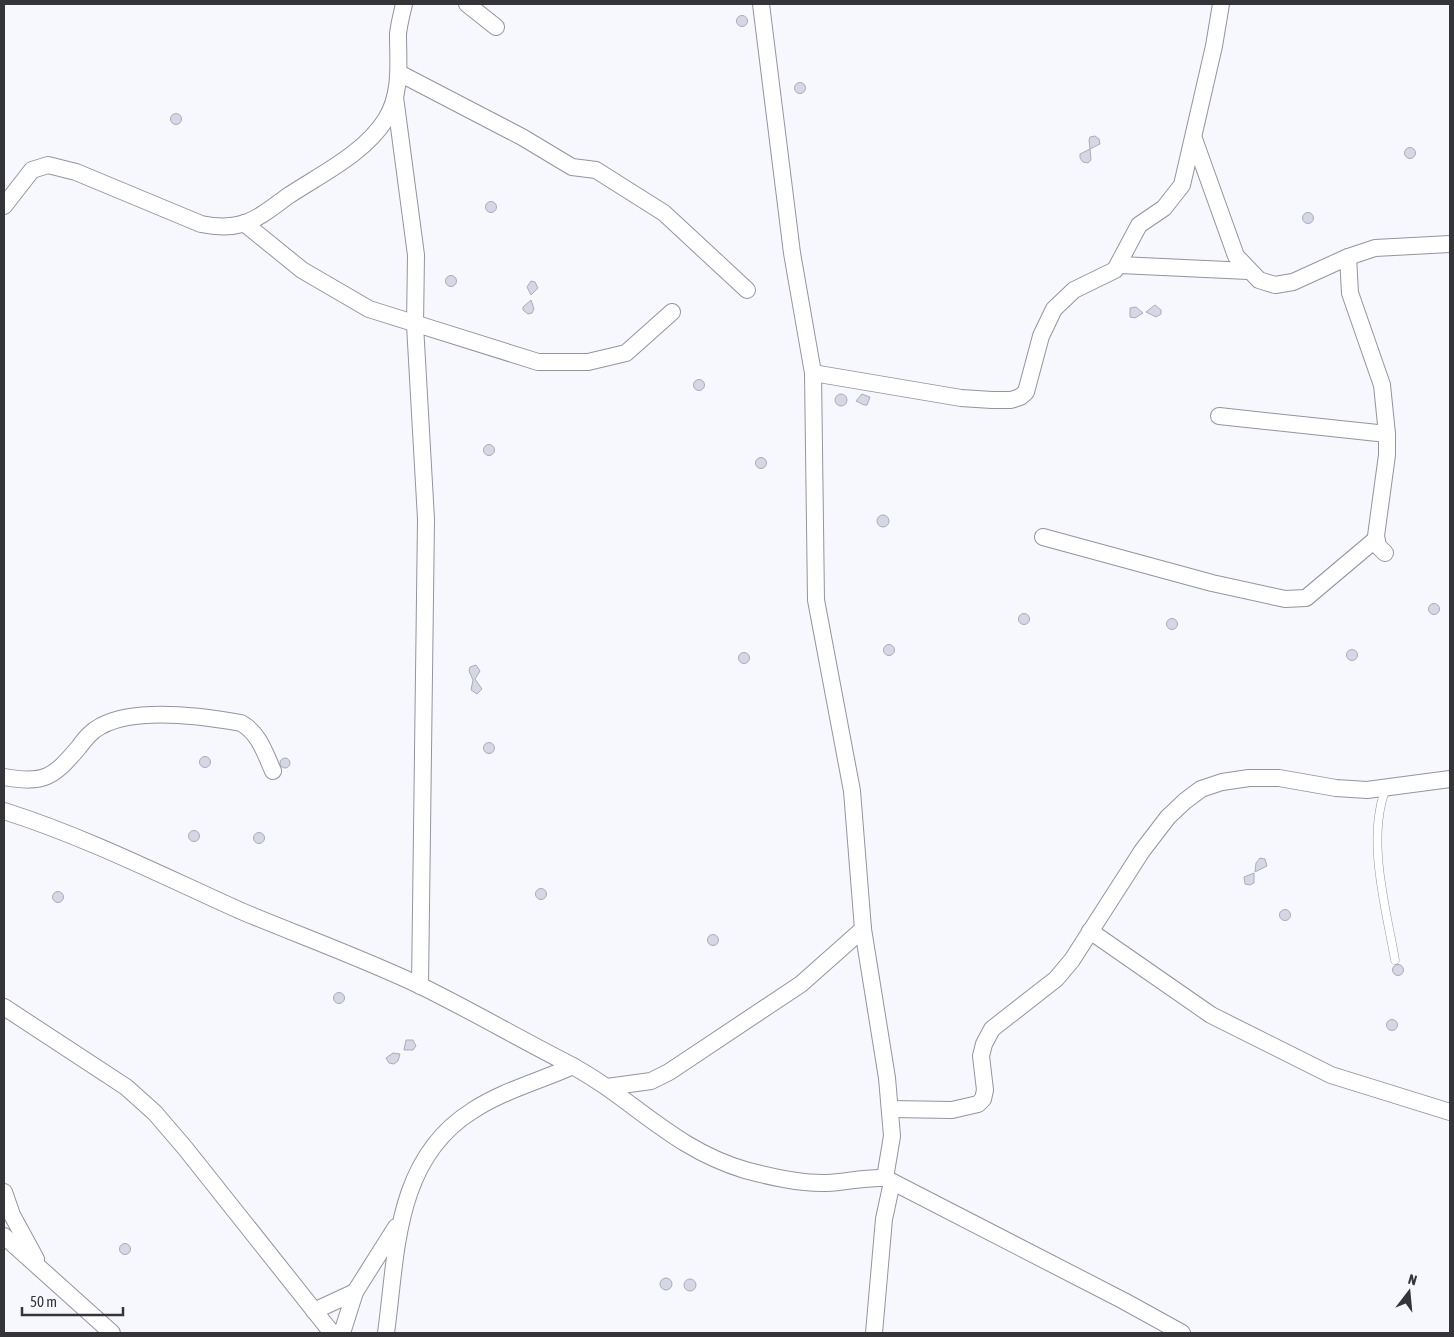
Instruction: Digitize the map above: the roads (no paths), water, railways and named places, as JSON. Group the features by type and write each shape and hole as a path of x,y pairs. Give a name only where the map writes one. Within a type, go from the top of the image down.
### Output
{"street":[{"path":"4,206 32,170 48,165 76,172 201,224 223,228 244,223 264,213 366,143 386,119 395,97 399,73 398,32 404,4"},
{"path":"467,4 496,26"},
{"path":"761,4 792,253 813,373 814,566 816,600 852,791 862,929 890,1109 892,1136 874,1333"},
{"path":"813,373 961,398 1011,400 1020,397 1026,392 1041,336 1054,309 1074,290 1109,274 1120,265 1140,225 1164,208 1182,185 1194,139 1218,26 1220,4"},
{"path":"399,73 522,136 572,167 596,170 664,214 747,290"},
{"path":"395,97 416,255 415,325 426,518 420,986"},
{"path":"1194,139 1225,231 1236,256 1248,271 1259,280 1275,285 1293,282 1348,257 1387,247 1450,244"},
{"path":"244,223 302,270 370,309 415,325 538,362 588,362 626,353 672,312"},
{"path":"1043,537 1212,583 1285,598 1306,598 1380,546 1387,455 1382,385 1350,293 1348,257"},
{"path":"1120,265 1248,271"},
{"path":"1219,416 1387,434"},
{"path":"4,777 27,781 42,780 61,768 92,732 102,726 119,718 166,715 241,724 249,728 256,736 273,771"},
{"path":"890,1109 952,1110 978,1104 983,1099 985,1090 982,1056 984,1044 992,1029 1056,979 1072,960 1142,851 1168,817 1201,789 1222,782 1249,778 1279,778 1336,788 1367,790 1450,778"},
{"path":"4,812 64,831 242,911 420,986 573,1066 607,1087 673,1137 705,1155 744,1169 784,1179 826,1183 871,1177 888,1180 1124,1301 1182,1333"},
{"path":"607,1087 651,1081 669,1072 801,984 862,929"},
{"path":"1090,931 1211,1015 1331,1075 1450,1112"},
{"path":"4,1007 126,1087 155,1114 185,1148 332,1333"},
{"path":"386,1333 390,1286 404,1203 421,1168 435,1146 456,1122 487,1102 573,1066"},
{"path":"4,1192 12,1215 41,1268"},
{"path":"342,1333 355,1292 399,1224"},
{"path":"4,1236 112,1333"},
{"path":"314,1311 355,1292"}],"lane":[{"path":"1386,788 1378,812 1378,839 1395,960"}]}
